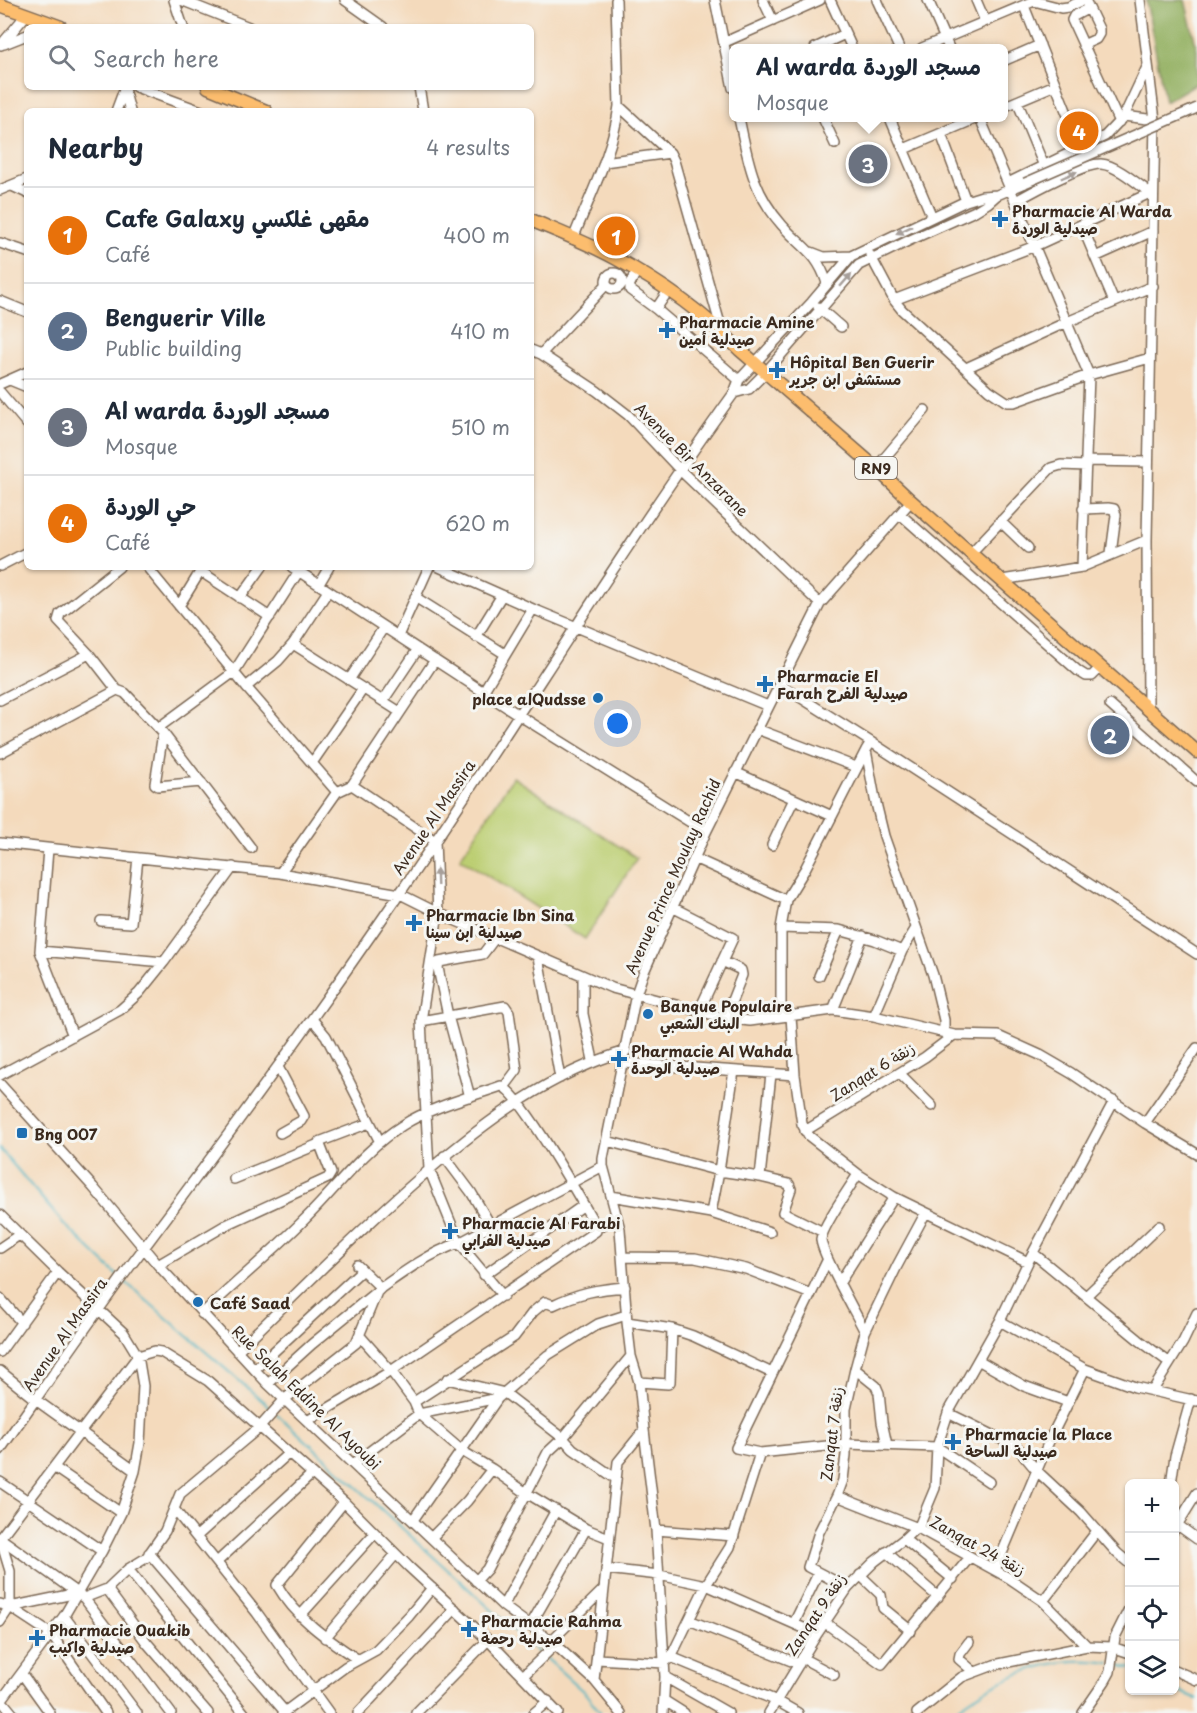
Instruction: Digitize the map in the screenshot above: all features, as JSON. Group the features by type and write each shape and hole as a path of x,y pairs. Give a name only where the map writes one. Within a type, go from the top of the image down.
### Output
{"main road":[{"path":"0,5 48,24"},
{"path":"214,90 259,108"},
{"name":"RN9","path":"534,221 632,267 722,332 1197,752"}],"street":[{"path":"174,0 182,24"},
{"path":"181,0 241,24"},
{"path":"345,0 379,24"},
{"path":"573,238 612,141 619,106 616,0"},
{"path":"715,0 729,65"},
{"path":"763,0 773,21"},
{"path":"725,42 820,0"},
{"path":"830,0 850,44"},
{"path":"877,0 897,44"},
{"path":"928,0 947,44 985,21 1034,1 1061,8 1086,3"},
{"path":"976,0 985,21"},
{"path":"1140,0 1155,120 1147,540 1148,708"},
{"path":"1086,3 1072,20 1121,119"},
{"path":"1083,45 1096,39 1099,34 1099,29 1086,3"},
{"path":"1024,6 1080,148"},
{"path":"1,46 27,14"},
{"path":"824,44 845,34"},
{"path":"1,46 24,36"},
{"path":"1008,59 1040,45"},
{"path":"812,252 824,257 851,256 966,201 982,196 997,195 1044,166 1105,136 1121,119 1149,63"},
{"path":"1008,105 1055,85"},
{"path":"117,108 124,90"},
{"path":"125,90 128,108"},
{"path":"144,90 193,108"},
{"path":"420,90 422,108"},
{"path":"1017,101 1044,166"},
{"path":"619,106 670,153 674,161 722,332"},
{"path":"1010,186 1025,183 1197,108"},
{"path":"1121,119 1155,120"},
{"path":"740,122 749,166 756,186 782,225 812,252 819,262 827,284"},
{"path":"825,122 835,144"},
{"path":"892,122 932,217"},
{"path":"904,149 967,122"},
{"path":"980,122 1010,186 1089,375 1082,567"},
{"path":"941,134 966,201"},
{"path":"604,162 670,153"},
{"path":"1016,201 1089,166 1102,164 1120,172 1152,194"},
{"path":"0,190 24,180"},
{"path":"12,186 24,192"},
{"path":"894,300 1035,246 1152,194"},
{"name":"Avenue Al Massira","path":"734,393 749,389 766,372 859,265 975,211 997,195"},
{"path":"1082,226 1114,302"},
{"path":"1095,257 1154,231"},
{"path":"0,243 24,251"},
{"path":"867,248 894,300 923,332 1002,400 1010,403 1089,375 1150,358"},
{"name":"Avenue Al Massira","path":"0,1450 131,1265 278,1067 400,894 519,715 574,626 679,469 734,393 739,380 812,302 851,256"},
{"path":"541,354 606,285 607,275 612,273 619,275 632,267"},
{"path":"632,267 630,290 656,309 739,380"},
{"path":"966,368 1153,286"},
{"path":"656,309 668,291"},
{"path":"0,301 24,311"},
{"path":"812,302 841,327"},
{"name":"Avenue Bir Anzarane","path":"534,351 597,391 628,415 679,469 820,604"},
{"path":"0,384 24,373"},
{"path":"10,380 24,386"},
{"path":"0,392 24,420"},
{"path":"876,468 925,410"},
{"path":"971,553 1051,468 1086,463 1148,462"},
{"name":"Avenue Prince Moulay Rachid","path":"663,1713 667,1660 656,1530 639,1382 631,1356 623,1257 617,1218 603,1166 636,994 706,832 820,604 911,501"},
{"path":"1083,509 1108,508 1114,510 1116,515 1111,553"},
{"path":"900,514 1078,671 1086,676 1092,676 1101,668"},
{"path":"1000,521 1028,548"},
{"path":"1002,580 1082,567 1111,553 1147,540"},
{"path":"0,566 24,554"},
{"path":"115,570 58,617 59,623 89,654 117,690 125,693 160,731 251,848"},
{"path":"152,570 246,687 337,792"},
{"path":"179,606 201,570"},
{"path":"203,570 270,617"},
{"path":"240,598 260,570"},
{"path":"201,782 158,786 155,784 160,731 234,672 270,617 295,570"},
{"path":"298,570 483,692 706,832"},
{"path":"319,584 327,570"},
{"path":"398,636 428,570"},
{"path":"446,570 533,609 768,706"},
{"path":"246,687 278,661 293,644 328,591"},
{"path":"476,637 502,594"},
{"path":"415,597 505,654"},
{"path":"483,692 533,609"},
{"path":"349,680 384,627"},
{"path":"293,644 400,712"},
{"path":"383,701 418,649"},
{"path":"0,700 89,654"},
{"path":"280,873 337,792 352,785 435,660"},
{"path":"779,684 869,746 1197,954"},
{"path":"312,763 363,689"},
{"path":"0,753 117,690"},
{"path":"1110,705 1197,782"},
{"path":"757,729 856,767"},
{"path":"869,746 856,767 805,869 786,900 781,928 786,1016 805,1131 816,1143 894,1197 925,1214 1031,1257 1086,1296 1170,1363"},
{"path":"869,746 875,800 884,836 936,985 944,1020 944,1033"},
{"path":"735,772 832,816"},
{"path":"352,785 435,841 438,913 421,1021 429,1169 459,1243 502,1296"},
{"path":"772,845 794,799"},
{"path":"0,843 280,873 400,894 438,913 612,988 725,1018 750,1021 833,1010 874,1016 954,1035 998,1036 1040,1055 1197,1154"},
{"path":"48,849 40,951 73,1036"},
{"path":"101,921 131,923 138,858"},
{"path":"694,858 786,900"},
{"path":"0,1075 131,1002 164,962 232,867"},
{"path":"672,907 733,937 699,1011"},
{"path":"781,928 839,930 863,936 902,951"},
{"path":"874,1016 902,951 916,928"},
{"path":"819,976 839,930"},
{"path":"833,1010 863,936"},
{"path":"470,1097 448,1016 438,968 439,962 483,954 495,938"},
{"path":"40,951 97,958 164,962"},
{"path":"538,957 560,1078"},
{"path":"722,961 741,970 742,975 725,1018"},
{"path":"583,976 583,1014 593,1060"},
{"path":"202,1314 305,1219 380,1142 404,1124 426,1114 505,1086 517,1070 509,1012 505,1006 421,1021"},
{"path":"312,1019 326,1036 380,1142"},
{"name":"Zanqat 6 زنقة","path":"805,1131 899,1073 954,1035"},
{"path":"1145,1123 1197,1048"},
{"path":"237,1351 350,1240 444,1156 518,1100 593,1060 626,1050"},
{"path":"623,1063 795,1075"},
{"path":"278,1067 304,1116 301,1121 280,1133"},
{"path":"711,1213 734,1071"},
{"path":"899,1073 932,1106"},
{"path":"760,1177 771,1074"},
{"name":"Rue Salah Eddine Al Ayoubi","path":"0,1084 158,1265 255,1369 282,1403 307,1421 503,1606 553,1643 594,1680 621,1713"},
{"path":"505,1086 518,1100 572,1182 595,1230"},
{"name":"Zanqat 9 زنقة","path":"769,1713 816,1634 848,1588 886,1552 918,1528 935,1488 937,1447 948,1413 1000,1321 1031,1257 1114,1101"},
{"path":"234,1179 319,1144 320,1141 369,1123"},
{"path":"607,1140 719,1171 789,1184 791,1189 783,1212 823,1232"},
{"path":"319,1144 331,1173"},
{"path":"444,1156 471,1192 492,1226"},
{"path":"158,1265 226,1225 328,1178 331,1173 355,1166"},
{"path":"268,1384 312,1344 379,1290 423,1261 603,1166"},
{"path":"858,1174 823,1232 821,1245 827,1261 865,1332"},
{"path":"611,1196 711,1213 770,1232"},
{"path":"840,1282 894,1197"},
{"path":"484,1275 584,1205"},
{"name":"Zanqat 7 زنقة","path":"818,1574 808,1568 819,1532 837,1496 845,1467 846,1409 865,1332 925,1214"},
{"path":"0,1215 124,1333 138,1356 143,1386 141,1443 135,1471 121,1513 81,1596 1,1701 12,1713"},
{"path":"307,1421 391,1371 595,1230 617,1218"},
{"path":"1086,1296 1159,1226"},
{"path":"0,1248 19,1235"},
{"path":"623,1257 695,1258 746,1269 811,1294"},
{"path":"827,1261 736,1448 760,1453 846,1444 937,1447 989,1482"},
{"path":"255,1369 359,1267 379,1290"},
{"path":"0,1352 58,1272"},
{"path":"414,1401 514,1337 533,1312 546,1302 553,1305 595,1290 625,1287"},
{"path":"5,1606 81,1596 107,1589 128,1569 146,1557 165,1531 180,1494 262,1426 282,1403 356,1343 379,1290"},
{"path":"0,1298 22,1323"},
{"path":"1153,1390 1197,1313"},
{"path":"413,1520 501,1396 548,1355 598,1324 627,1319 672,1329 693,1336 772,1373"},
{"path":"1000,1321 1085,1369 1135,1387 1194,1400 1175,1456 1172,1479"},
{"path":"639,1382 668,1384 670,1382 672,1329"},
{"path":"360,1336 414,1401 419,1414 462,1451 586,1529 609,1538"},
{"path":"0,1538 138,1356 155,1351 162,1352 208,1381 262,1426 488,1640 558,1713"},
{"path":"476,1581 487,1569 525,1492 548,1452 563,1438 631,1356"},
{"path":"978,1360 1024,1386 1068,1402"},
{"path":"855,1369 876,1386 887,1445"},
{"path":"995,1570 1036,1471 1085,1369"},
{"path":"0,1371 36,1400 135,1471"},
{"path":"447,1379 501,1396 563,1438 573,1449 615,1478"},
{"path":"353,1464 419,1414 501,1396"},
{"path":"948,1413 1017,1448 1036,1471 1081,1512 1125,1559"},
{"path":"594,1680 618,1462 644,1430"},
{"path":"197,1536 289,1453"},
{"path":"667,1660 734,1536 760,1453"},
{"path":"55,1468 121,1513"},
{"path":"431,1538 467,1501 492,1469"},
{"path":"217,1562 312,1474"},
{"path":"0,1482 102,1551"},
{"path":"1179,1521 1197,1493"},
{"name":"Zanqat 24 زنقة","path":"837,1496 918,1528 995,1570 1043,1601 1087,1646"},
{"path":"344,1502 278,1582 283,1594 300,1616 325,1638 357,1659"},
{"path":"174,1509 272,1633 329,1713"},
{"path":"503,1606 556,1510"},
{"path":"1179,1528 1197,1539"},
{"path":"530,1626 586,1529"},
{"path":"656,1530 734,1536"},
{"path":"1043,1601 1097,1531"},
{"path":"300,1616 375,1533"},
{"path":"0,1538 81,1596 171,1713"},
{"path":"0,1538 10,1571 5,1606 0,1622"},
{"path":"904,1539 953,1579"},
{"path":"886,1552 938,1597"},
{"path":"149,1553 284,1712 357,1659 376,1650 432,1587"},
{"path":"325,1638 396,1554"},
{"path":"824,1622 882,1664 970,1557"},
{"path":"128,1569 244,1713"},
{"path":"606,1569 659,1575 706,1586 816,1634"},
{"path":"794,1623 818,1574 848,1588"},
{"path":"860,1575 881,1596 883,1608 911,1631"},
{"path":"107,1589 147,1643 208,1713"},
{"path":"524,1675 604,1589"},
{"path":"5,1606 51,1634 106,1713"},
{"path":"358,1713 455,1609"},
{"path":"64,1616 137,1713"},
{"path":"1083,1713 1105,1681 1110,1668 1117,1629 1125,1616"},
{"path":"689,1620 834,1675"},
{"path":"416,1713 488,1640"},
{"path":"969,1642 959,1659 974,1672"},
{"path":"917,1713 962,1677 1012,1660 1087,1646 1125,1652"},
{"path":"597,1659 667,1660 777,1701 798,1713"},
{"path":"1179,1672 1197,1680"},
{"path":"21,1674 50,1713"},
{"path":"665,1677 728,1713"},
{"path":"534,1713 548,1701"},
{"path":"664,1701 684,1713"}],"green space":[{"path":"1146,0 1185,0 1197,49 1197,83 1165,102"},
{"path":"513,777 637,858 585,939 460,858"}],"waterway":[{"path":"0,1149 63,1223 119,1277"},
{"path":"123,1280 273,1410"},
{"path":"277,1414 541,1655"},
{"path":"546,1658 585,1693 601,1713"},
{"path":"951,1713 987,1689 1046,1665 1088,1661 1110,1663"},
{"path":"1115,1664 1125,1667"},
{"path":"1179,1691 1197,1699"}],"place":[{"name":"حي الوردة","path":"1079,131"},
{"name":"Al warda مسجد الوردة","path":"868,164"},
{"name":"Pharmacie Al Warda صيدلية الوردة","path":"1000,219"},
{"name":"Cafe Galaxy مقهى غلكسي","path":"616,236"},
{"name":"Pharmacie Amine صيدلية أمين","path":"667,330"},
{"name":"Hôpital Ben Guerir مستشفى ابن جرير","path":"777,370"},
{"name":"Pharmacie El Farah صيدلية الفرح","path":"765,684"},
{"name":"place alQudsse","path":"598,698"},
{"name":"Benguerir Ville","path":"1110,735"},
{"name":"Pharmacie Ibn Sina صيدلية ابن سينا","path":"414,923"},
{"name":"Banque Populaire البنك الشعبي","path":"648,1014"},
{"name":"Pharmacie Al Wahda صيدلية الوحدة","path":"619,1059"},
{"name":"Bng 007","path":"22,1133"},
{"name":"Pharmacie Al Farabi صيدلية الفرابي","path":"450,1231"},
{"name":"Café Saad","path":"198,1302"},
{"name":"Pharmacie la Place صيدلية الساحة","path":"953,1442"},
{"name":"Pharmacie Rahma صيدلية رحمة","path":"469,1629"},
{"name":"Pharmacie Ouakib صيدلية واكيب","path":"37,1638"}]}
